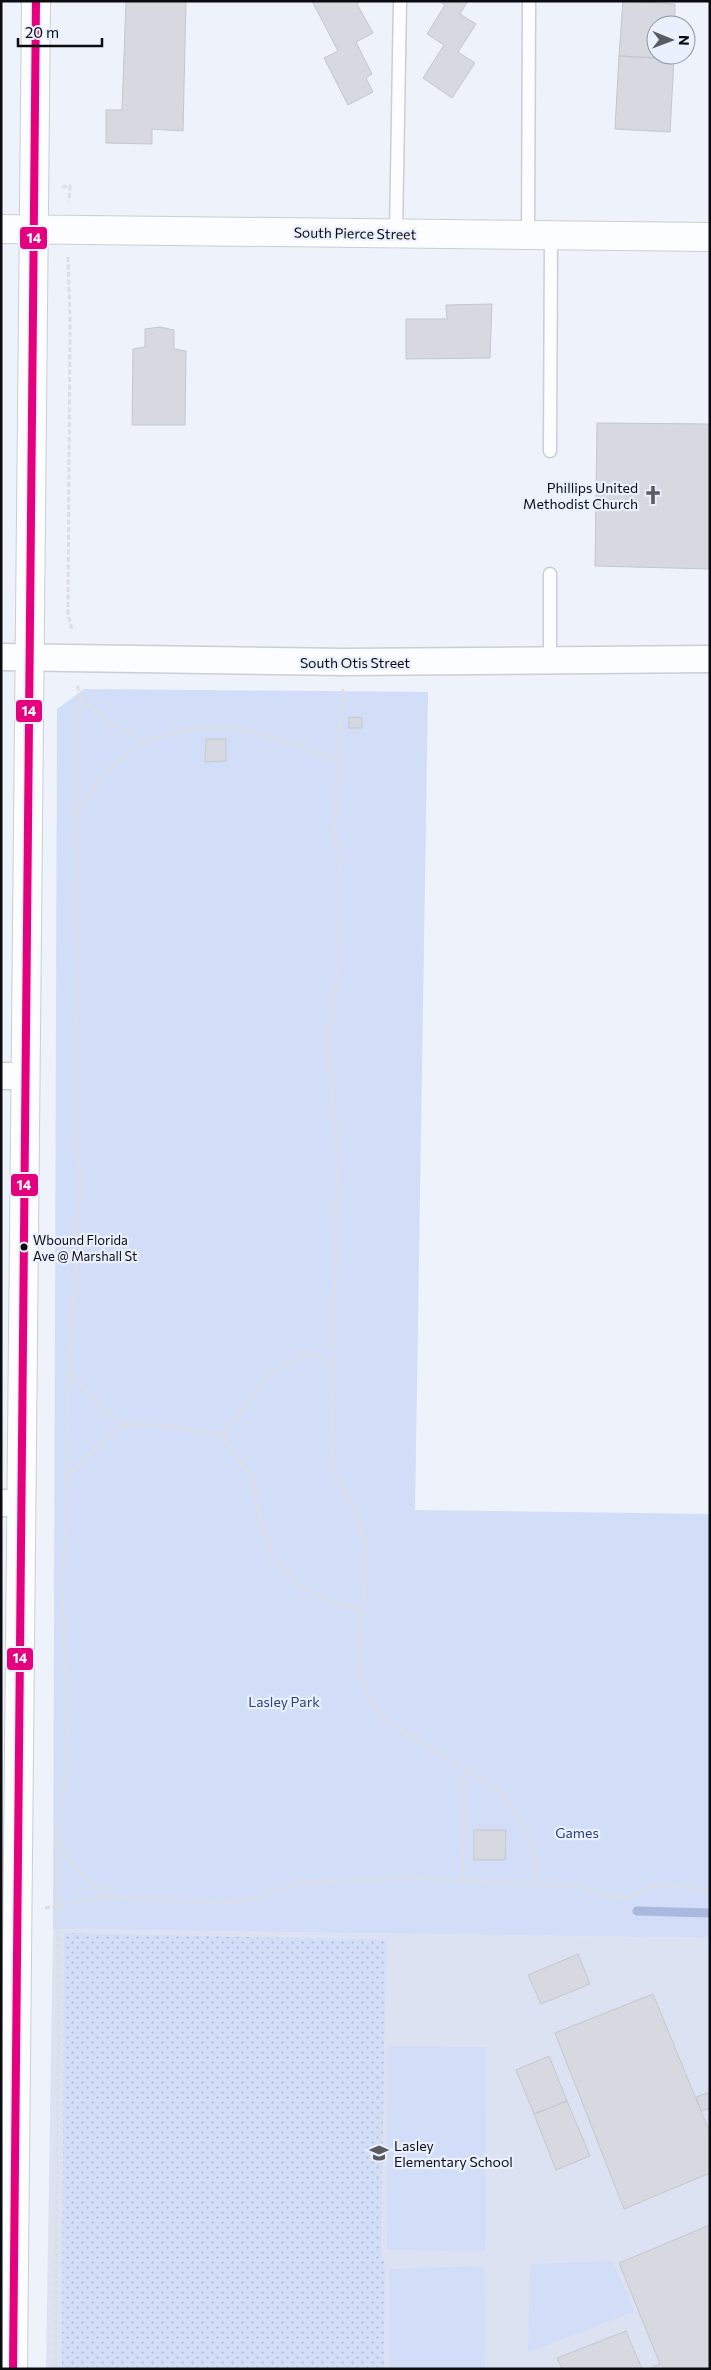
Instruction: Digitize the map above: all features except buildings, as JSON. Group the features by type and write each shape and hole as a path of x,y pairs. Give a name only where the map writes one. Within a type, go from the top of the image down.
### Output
{"street":[{"path":"13,2369 7,2298 13,1076 29,657 36,1"},
{"name":"South Pierce Street","path":"1,229 710,237"},
{"name":"South Otis Street","path":"1,657 29,657 76,671 345,662 710,659"}],"lane":[{"path":"396,233 400,1"},
{"path":"529,1 550,451"},
{"path":"550,574 550,661"}],"path":[{"path":"55,2369 59,1984 58,1839 68,1743 62,1589 69,1373 80,1186 74,1062 80,977 77,725 80,699 73,636 68,614 70,329 68,269"},
{"path":"343,686 334,832 341,873 338,974 328,1038 338,1157 331,1441 335,1474 355,1511 366,1547 362,1611 358,1639 360,1673 371,1704 394,1725 502,1793 523,1823 533,1853 538,1883"},
{"path":"80,699 109,722 144,740"},
{"path":"77,815 104,773 144,740 189,729 237,728 287,741 338,759"},
{"path":"223,1436 257,1391 284,1364 308,1354 333,1363"},
{"path":"69,1373 99,1406 126,1426 191,1429 223,1436 253,1481 261,1523 272,1557 297,1584 331,1603 362,1611"},
{"path":"67,1478 96,1448 126,1426"},
{"path":"462,1880 465,1769"},
{"path":"58,1839 67,1857 89,1883 116,1898"},
{"path":"58,1907 84,1900 116,1898 223,1903 253,1899 299,1883 407,1878 579,1886 607,1897 629,1898 649,1887 684,1886 710,1892"}],"shaded area":[{"name":"Lasley Elementary School","path":"53,1929 710,1938 710,2369 46,2369"}],"green space":[{"name":"Lasley Park","path":"84,689 428,692 415,1510 710,1514 710,1938 53,1929 57,709"},
{"path":"64,1933 386,1940 381,2252 385,2265 384,2369 62,2369"},
{"path":"388,2046 486,2047 485,2251 387,2250"},
{"path":"612,2261 635,2311 528,2353 530,2264"},
{"path":"484,2266 485,2369 389,2369 389,2269"}],"waterway":[{"path":"637,1911 710,1913"}],"transit line":[{"name":"14","path":"13,2369 36,1"}],"place":[{"name":"Phillips United Methodist Church","path":"653,495"},
{"name":"Wbound Florida Ave @ Marshall St","path":"24,1247"},
{"name":"Lasley Elementary School","path":"379,2153"}],"park label":[{"name":"Games","path":"577,1832"}]}
